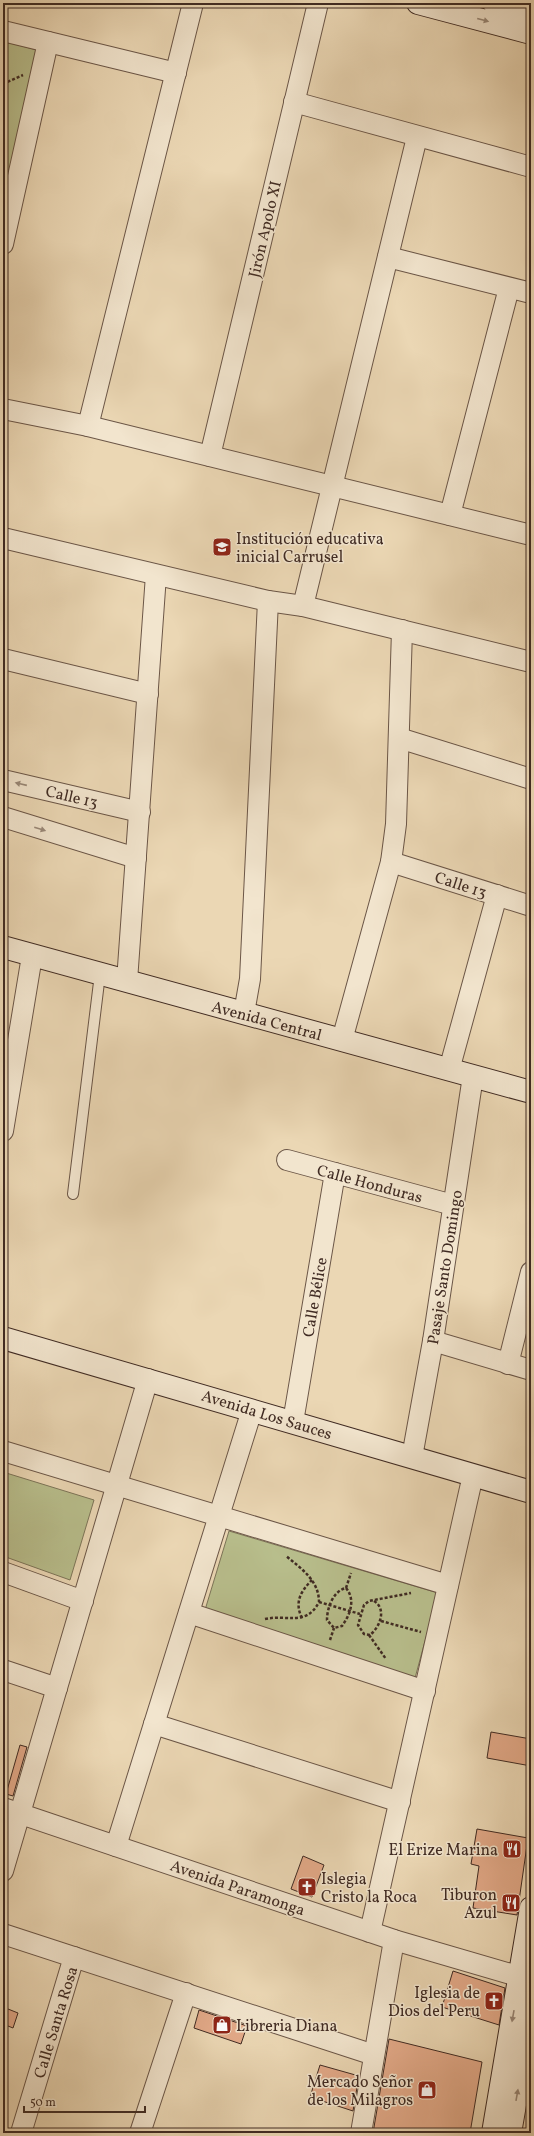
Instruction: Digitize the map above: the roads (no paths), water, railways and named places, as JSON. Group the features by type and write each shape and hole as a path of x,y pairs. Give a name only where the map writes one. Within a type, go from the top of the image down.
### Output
{"street":[{"path":"88,426 193,3"},
{"name":"Jirón Apolo XI","path":"210,456 318,3"},
{"path":"418,3 531,33"},
{"path":"494,3 531,12"},
{"path":"3,30 176,73"},
{"path":"3,244 6,223 48,42"},
{"path":"294,102 531,168"},
{"path":"303,606 417,137"},
{"path":"388,257 531,293"},
{"path":"450,515 509,288"},
{"path":"3,409 88,426 531,535"},
{"path":"3,539 268,601 303,606 531,662"},
{"path":"127,981 156,575"},
{"path":"244,1013 250,979 268,601"},
{"path":"342,1040 391,862 396,824 402,630"},
{"path":"3,659 148,694"},
{"path":"399,738 531,779"},
{"name":"Calle 13","path":"3,780 140,812"},
{"path":"3,817 136,858"},
{"name":"Calle 13","path":"391,862 531,906"},
{"path":"449,1070 497,895"},
{"name":"Avenida Central","path":"3,948 531,1092"},
{"path":"3,1131 32,956"},
{"name":"Pasaje Santo Domingo","path":"412,1457 433,1341 473,1076"},
{"name":"Calle Honduras","path":"288,1160 453,1205"},
{"name":"Calle Bélice","path":"293,1422 335,1173"},
{"path":"508,1364 531,1272"},
{"name":"Avenida Los Sauces","path":"3,1338 148,1379 531,1492"},
{"path":"433,1341 531,1370"},
{"path":"3,1872 11,1811 57,1688 148,1379"},
{"path":"116,1846 252,1410"},
{"path":"3,1451 448,1585"},
{"path":"370,1932 473,1475"},
{"path":"3,1572 83,1601"},
{"path":"189,1614 425,1691"},
{"path":"3,1670 57,1688"},
{"path":"154,1724 400,1802"},
{"name":"Avenida Paramonga","path":"11,1811 394,1940 525,1979"},
{"path":"493,2133 525,1979 531,1908"},
{"path":"3,1934 374,2054"},
{"path":"361,2133 394,1940"},
{"name":"Calle Santa Rosa","path":"21,2133 74,1957"},
{"path":"140,2133 186,1993"},
{"path":"510,2133 531,2012"}],"lane":[{"path":"73,1194 100,974"}],"place":[{"name":"Institución educativa inicial Carrusel","path":"222,547"},
{"name":"El Erize Marina","path":"512,1849"},
{"name":"Islegia Cristo la Roca","path":"307,1887"},
{"name":"Tiburon Azul","path":"511,1903"},
{"name":"Iglesia de Dios del Peru","path":"494,2001"},
{"name":"Libreria Diana","path":"222,2025"},
{"name":"Mercado Señor de los Milagros","path":"427,2090"}]}
